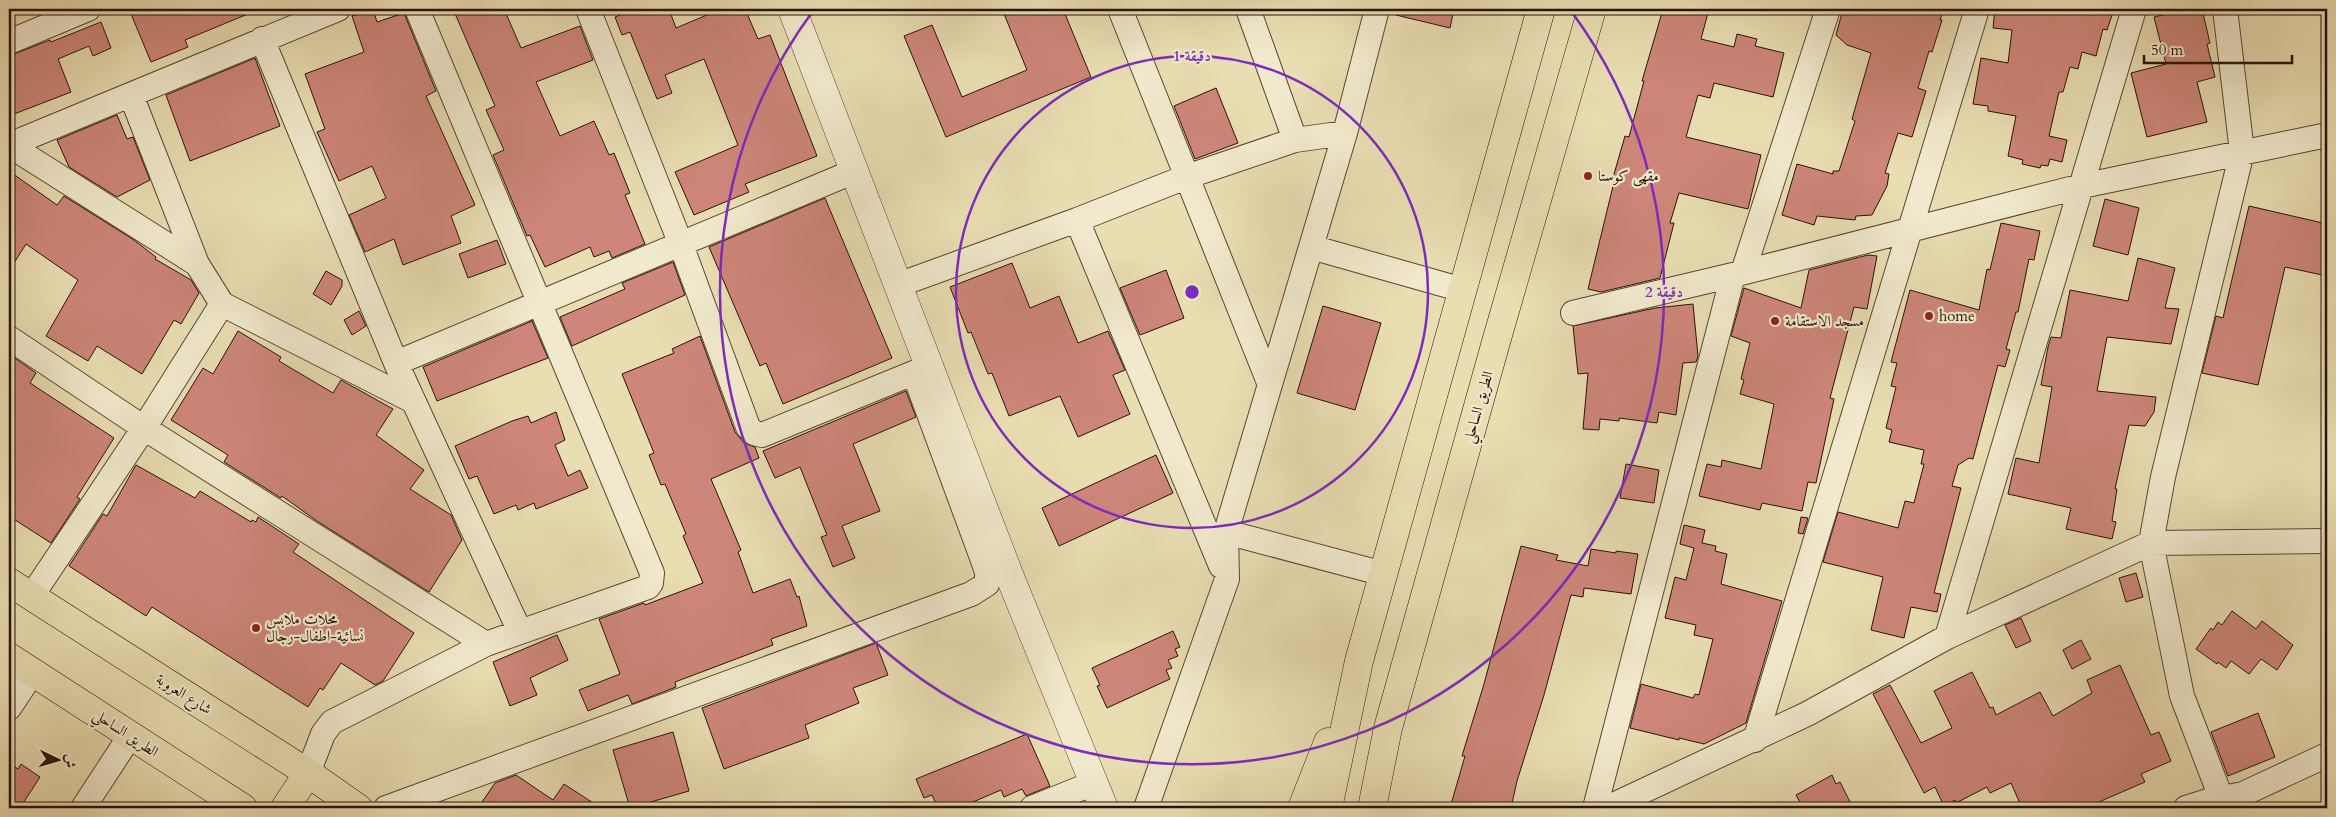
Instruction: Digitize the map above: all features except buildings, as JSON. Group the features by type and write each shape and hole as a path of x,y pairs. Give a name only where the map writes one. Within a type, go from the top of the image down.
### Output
{"highway":[{"path":"1328,808 1359,661 1541,9"},
{"name":"الطريق الساحلي","path":"1372,808 1388,728 1592,9"},
{"name":"شارع العروبة","path":"9,582 308,773 358,808"},
{"name":"الطريق الساحلي","path":"9,657 236,807"},
{"path":"1302,808 1359,661"},
{"path":"285,808 308,773"}],"street":[{"path":"9,42 88,9"},
{"path":"9,145 338,9"},
{"path":"308,773 323,734 332,722 486,644 648,587 651,582 652,573 416,9"},
{"path":"588,9 680,242 748,427 754,433 762,435 922,370"},
{"path":"386,808 971,594 987,584 987,572 922,370 898,285 792,9"},
{"path":"1120,9 1270,385"},
{"path":"1248,9 1295,140"},
{"path":"1146,808 1227,579 1226,532 1345,133 1377,9"},
{"path":"1595,808 1738,273 1828,9"},
{"path":"1754,740 1977,9"},
{"path":"1947,637 2134,9"},
{"path":"2223,803 2182,696 2151,543 2163,476 2242,152 2225,9"},
{"path":"262,39 396,363 520,632"},
{"path":"131,95 197,264 222,304 413,401"},
{"path":"898,285 1077,220 1186,177 1295,140 1345,133"},
{"path":"1573,312 1738,273 2082,186 2327,136"},
{"path":"9,145 197,264"},
{"path":"396,363 680,242 855,171"},
{"path":"1077,220 1227,579"},
{"path":"1311,247 1462,290"},
{"path":"31,597 144,428 222,304"},
{"path":"9,338 144,428 486,644"},
{"path":"922,370 1010,576 1104,808"},
{"path":"1226,532 1384,574"},
{"path":"1607,808 1807,714 1947,637 2151,543 2327,541"},
{"path":"9,708 32,672"},
{"path":"83,808 130,736"},
{"path":"2186,808 2223,803 2327,755"},
{"path":"1032,808 1094,783"}],"place":[{"name":"مقهى كوستا","path":"1588,176"},
{"name":"home","path":"1929,316"},
{"name":"مسجد الاستقامة","path":"1775,321"},
{"name":"محلات ملابس نسائية-اطفال-رجال","path":"256,628"}]}
